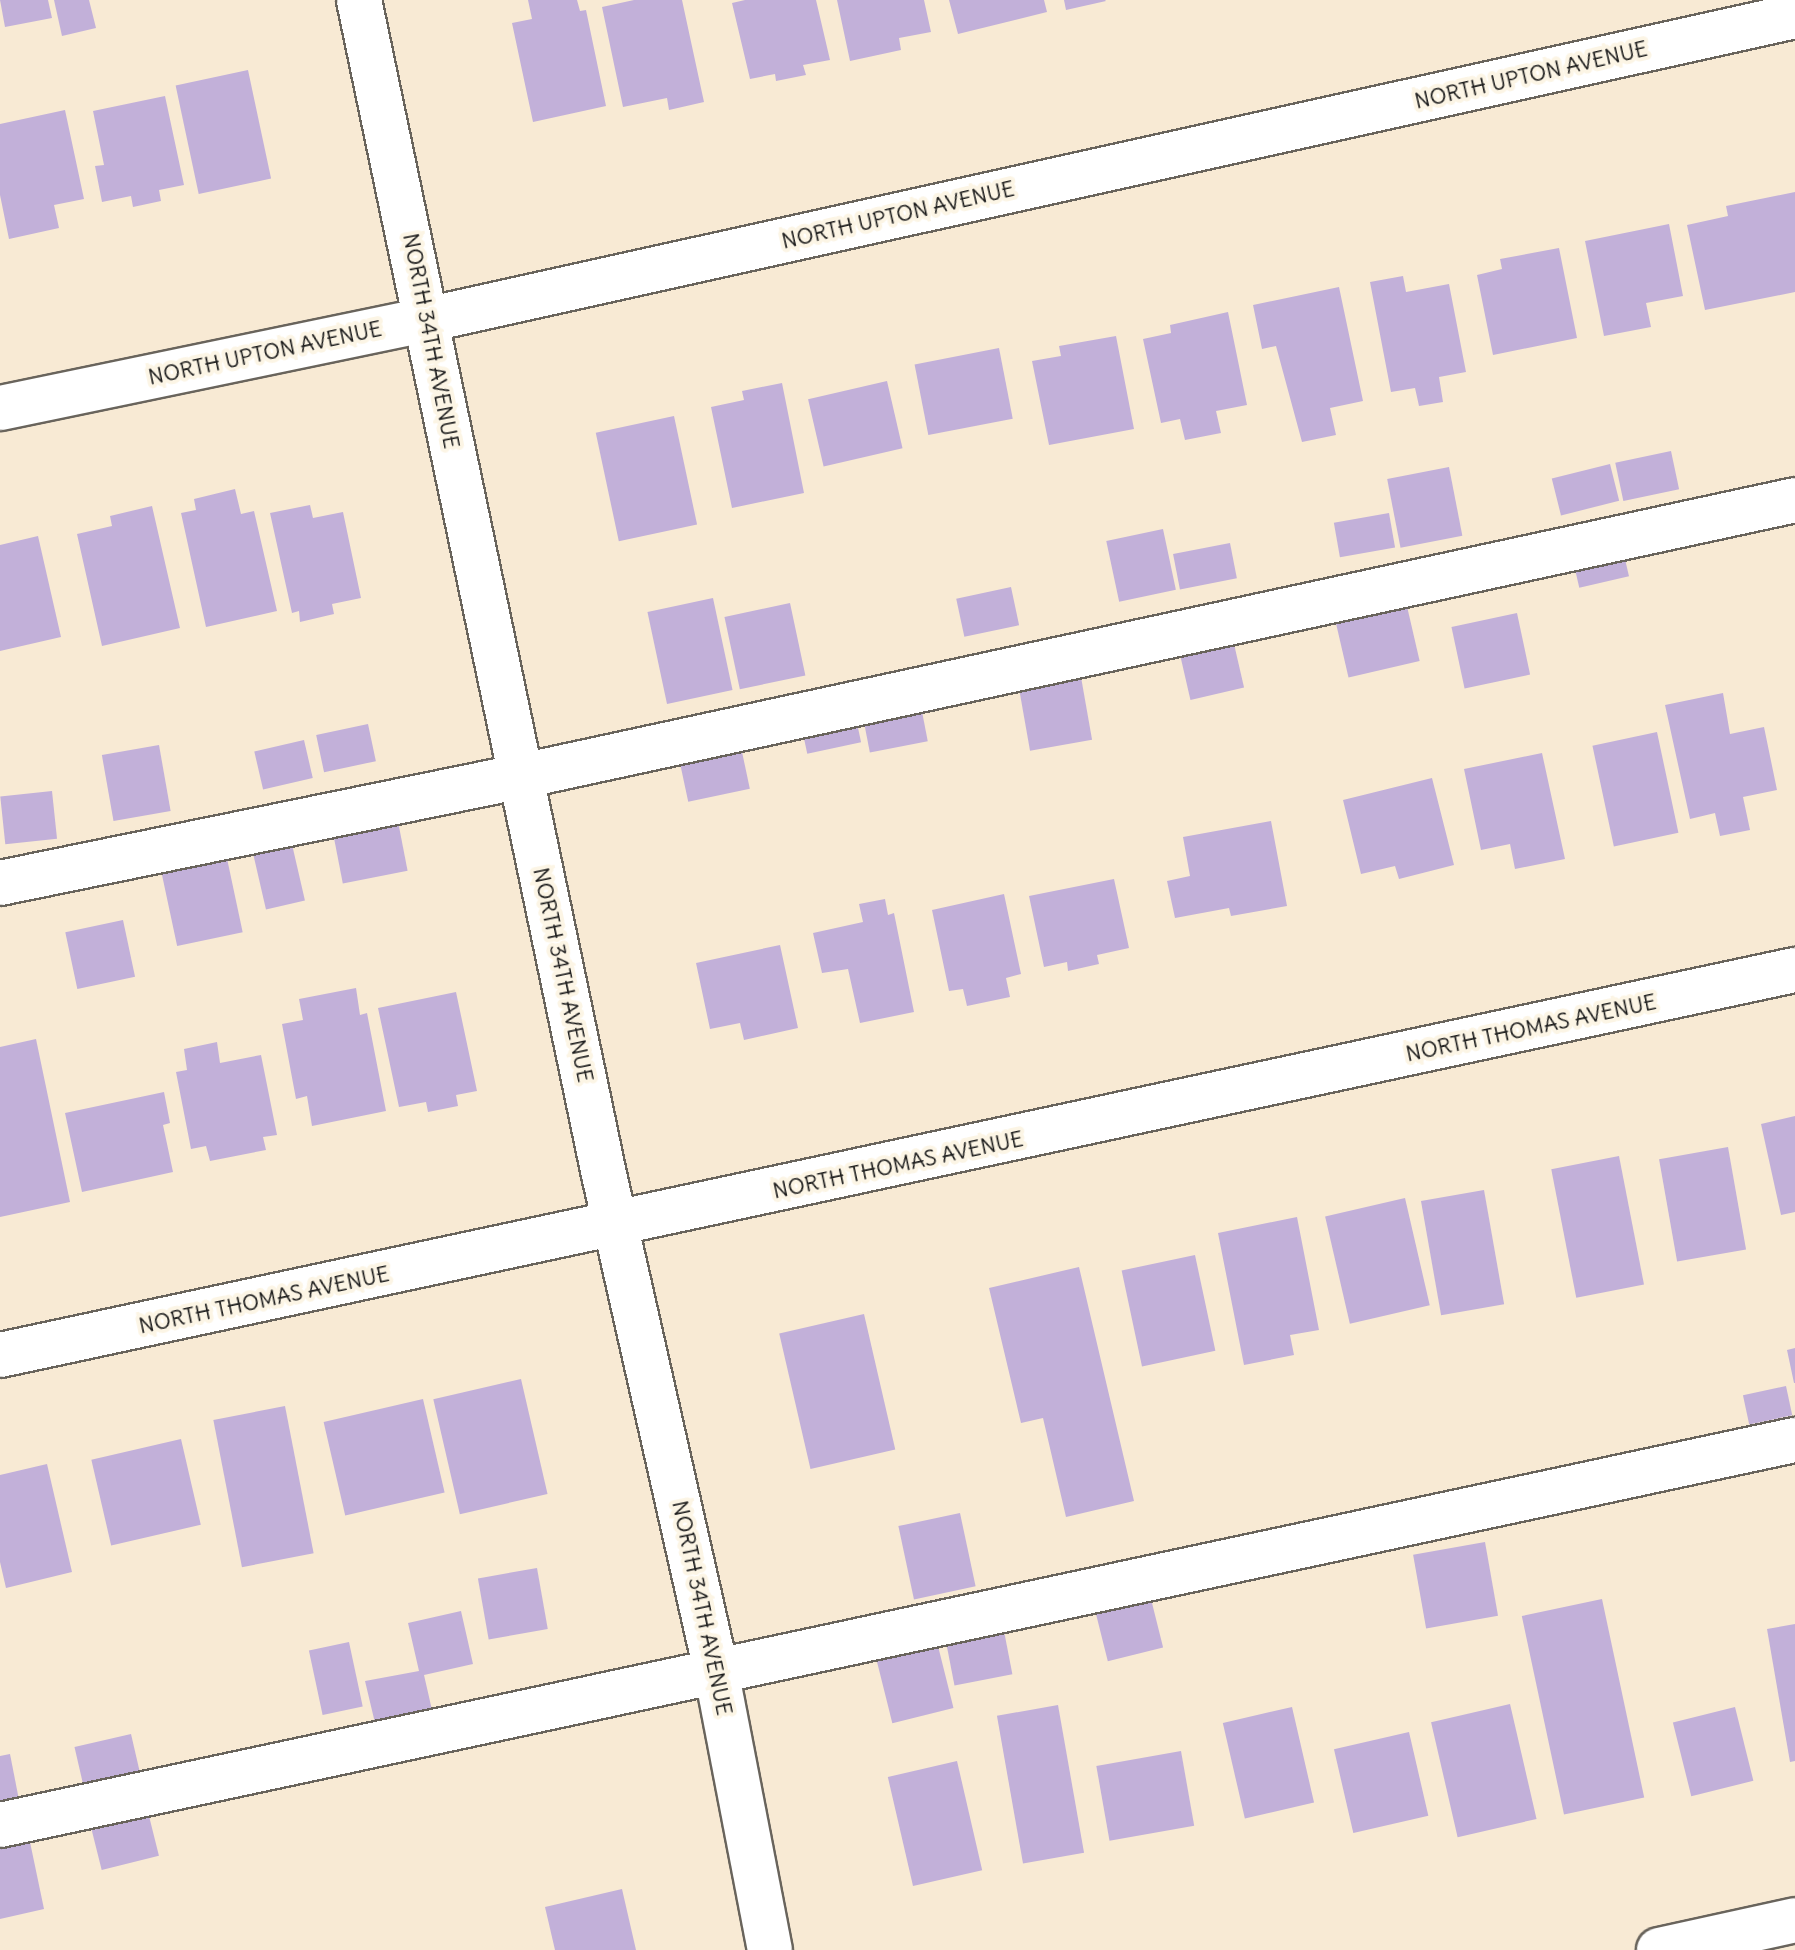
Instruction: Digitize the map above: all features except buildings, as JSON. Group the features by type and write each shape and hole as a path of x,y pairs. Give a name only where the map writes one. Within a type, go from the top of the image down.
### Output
{"street":[{"name":"NORTH 34TH AVENUE","path":"359,0 522,776 716,1670 770,1950"},
{"name":"NORTH UPTON AVENUE","path":"0,408 426,320 1795,16"},
{"path":"0,883 522,776 1795,500"},
{"name":"NORTH THOMAS AVENUE","path":"0,1355 619,1226 1795,970"},
{"path":"0,1825 1795,1440"},
{"path":"1659,1950 1795,1920"}]}
